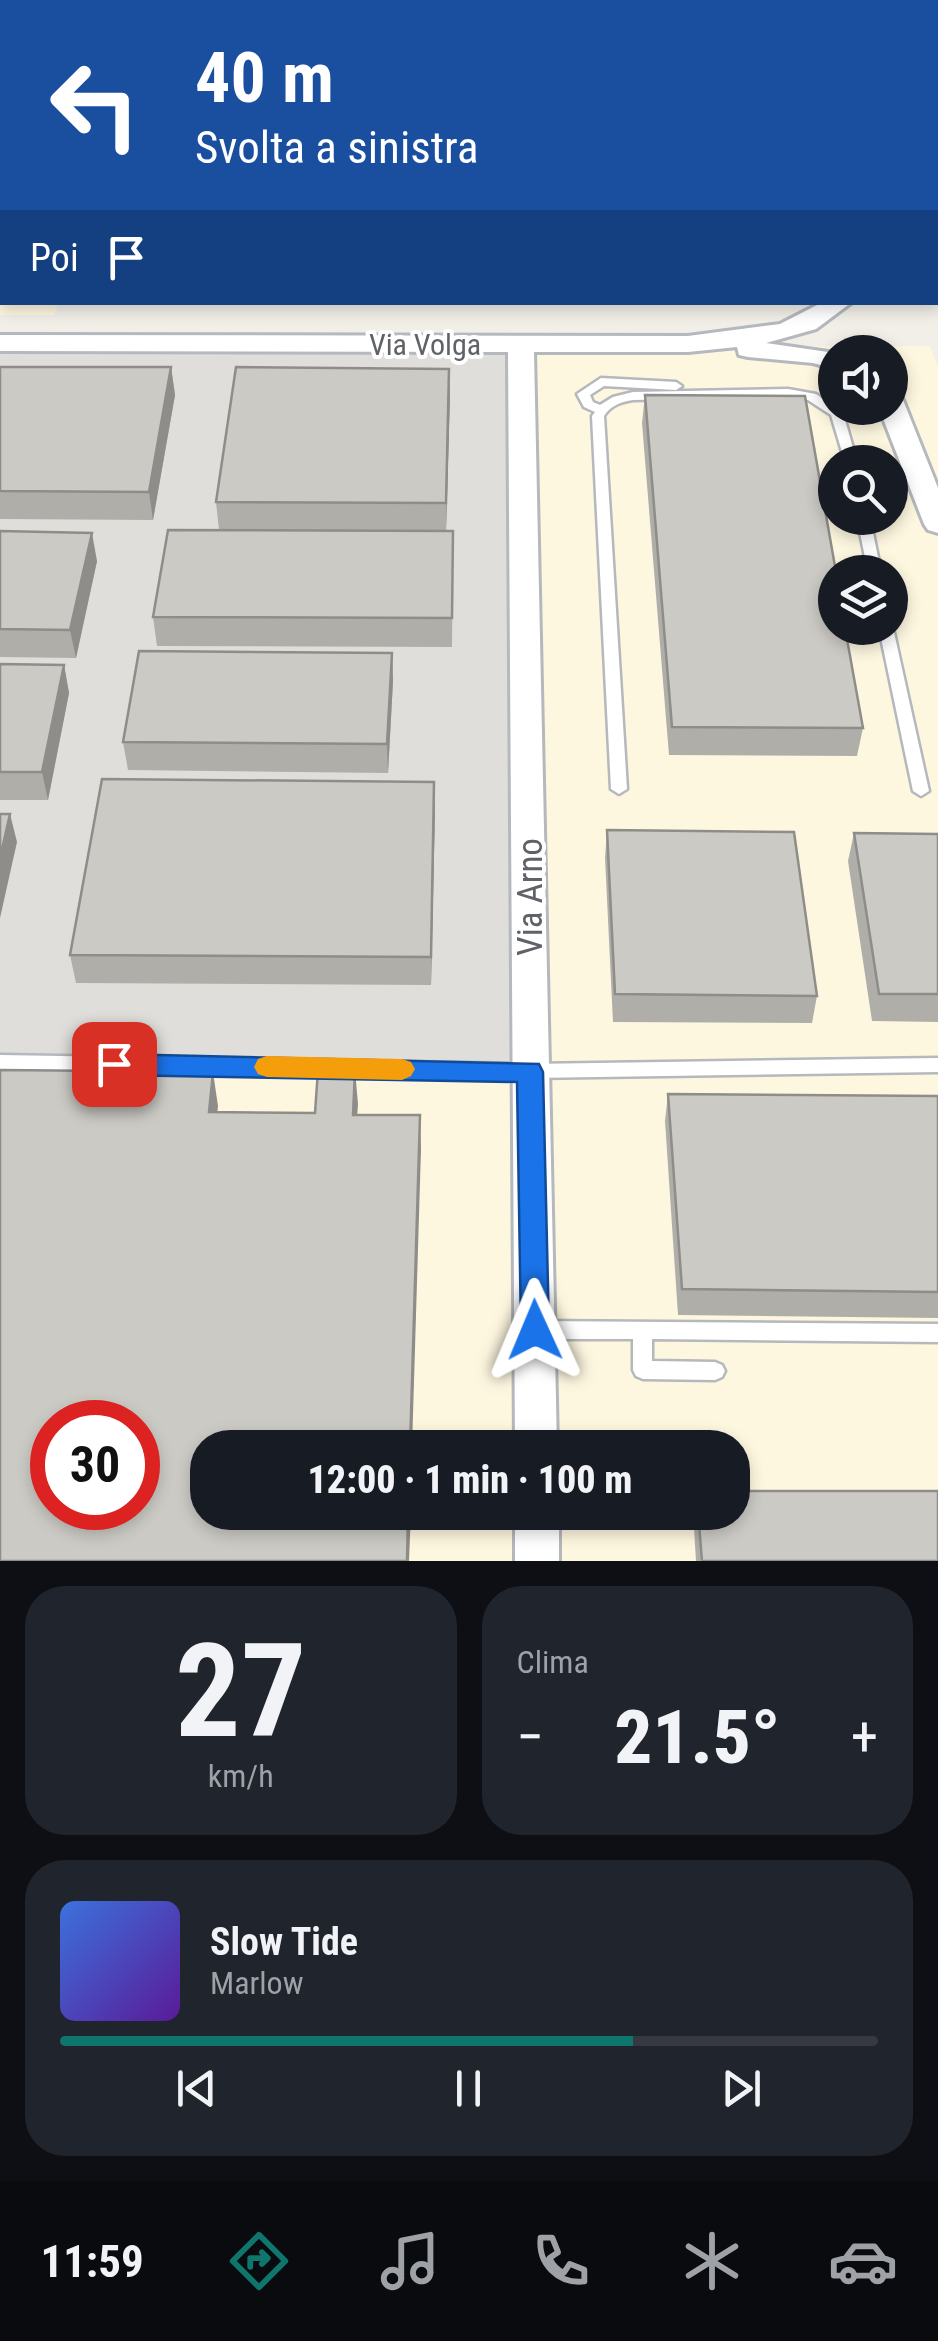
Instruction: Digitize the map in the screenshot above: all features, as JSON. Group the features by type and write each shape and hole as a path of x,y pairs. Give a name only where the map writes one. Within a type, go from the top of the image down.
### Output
{"street":[{"name":"Via Volga","path":"0,343 688,344 788,330 836,305"},
{"path":"688,344 818,356"},
{"name":"Via Arno","path":"521,346 536,1430"},
{"path":"900,425 938,524"},
{"path":"537,1530 537,1561"}],"lane":[{"path":"602,410 588,404 584,394 601,382 676,386"},
{"path":"619,790 598,416 618,398 633,396 800,394 837,413 846,445"},
{"path":"890,645 920,790"},
{"path":"0,1062 530,1072 938,1065"},
{"path":"535,1330 938,1334"},
{"path":"642,1331 643,1370 715,1371"}],"shaded area":[{"path":"0,305 57,305 54,315 0,315"},
{"path":"0,344 519,347 530,1071 0,1071"},
{"path":"818,346 818,425 908,425 908,346 930,346 938,367 938,1561 0,1561 0,1071 519,347"}],"building":[{"path":"0,367 171,367 149,492 0,491"},
{"path":"236,367 449,369 446,503 216,502"},
{"path":"645,395 805,396 818,470 818,535 829,535 833,555 818,555 818,645 848,645 863,728 672,727"},
{"path":"168,530 453,531 452,618 153,617"},
{"path":"0,531 92,533 70,630 0,629"},
{"path":"139,651 392,653 387,744 123,742"},
{"path":"0,664 64,665 42,772 0,772"},
{"path":"102,779 434,782 431,957 70,955"},
{"path":"0,814 10,814 0,858"},
{"path":"607,830 794,832 817,996 615,994"},
{"path":"854,833 938,834 938,994 879,994"},
{"path":"0,1070 213,1072 209,1112 315,1113 318,1070 355,1070 353,1115 420,1115 411,1430 190,1430 190,1530 408,1530 407,1561 0,1561"},
{"path":"668,1094 938,1096 938,1292 682,1289"},
{"path":"750,1491 938,1491 938,1561 702,1561 699,1530 750,1530"}],"slow traffic":[{"path":"267,1067 402,1069"}],"route":[{"path":"114,1064 530,1072 535,1330"}]}
